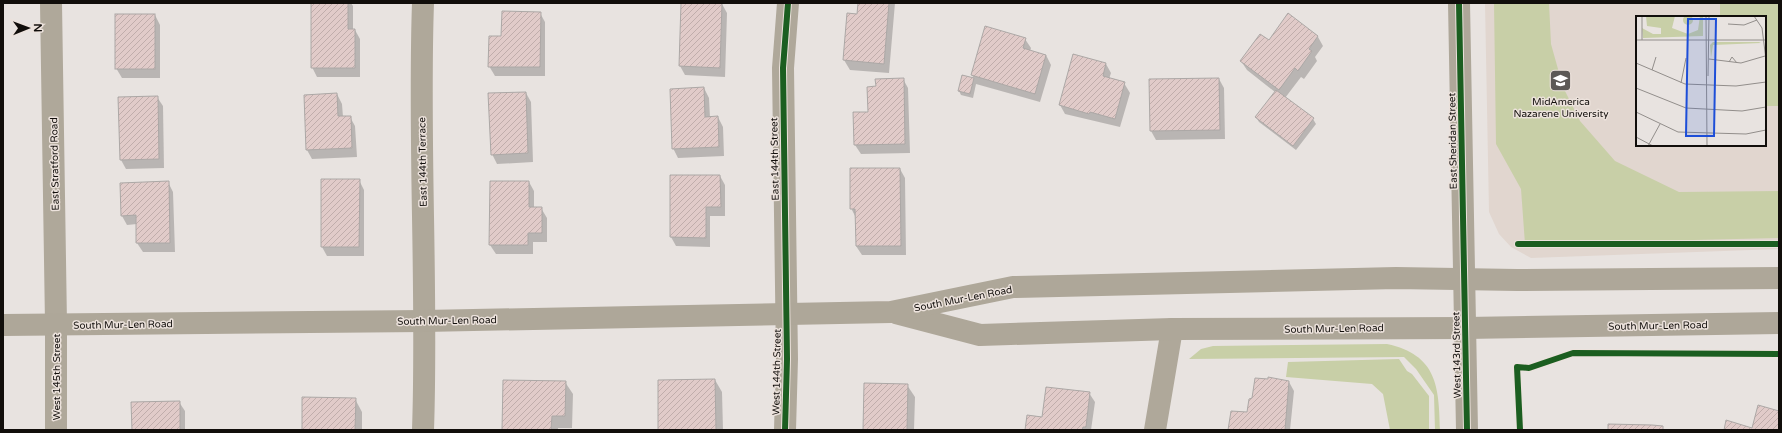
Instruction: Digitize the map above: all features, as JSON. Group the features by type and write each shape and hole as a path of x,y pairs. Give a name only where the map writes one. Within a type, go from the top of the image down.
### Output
{"main road":[{"name":"East Sheridan Street","path":"1459,3 1465,279"},
{"name":"South Mur-Len Road","path":"3,325 424,321 891,312 1013,287 1388,278 1517,280 1779,278"},
{"name":"West 143rd Street","path":"1465,279 1467,430"},
{"name":"South Mur-Len Road","path":"891,312 980,335 1172,329 1466,328 1779,323"}],"street":[{"name":"East Stratford Road","path":"51,3 56,324"},
{"name":"East 144th Terrace","path":"423,3 421,68 425,362 423,430"},
{"name":"East 144th Street","path":"786,314 783,68 788,3"},
{"name":"West 144th Street","path":"785,430 786,314"},
{"name":"West 145th Street","path":"56,324 56,430"},
{"path":"1155,430 1172,329"}],"shaded area":[{"name":"MidAmerica Nazarene University","path":"1485,3 1779,3 1779,249 1531,258 1511,247 1499,234 1489,212"}],"green space":[{"path":"1494,3 1549,3 1551,44 1563,87 1580,121 1615,161 1679,192 1779,191 1779,238 1525,244 1521,189 1496,144"},
{"path":"1720,3 1779,3 1779,106 1766,106 1766,16 1720,16"},
{"path":"1387,344 1404,349 1416,356 1425,364 1432,375 1436,386 1440,430 1435,430 1434,395 1416,369 1404,357 1189,359 1201,349 1213,346"},
{"path":"1399,359 1407,371 1412,374 1429,396 1429,430 1390,430 1383,394 1372,384 1286,377 1288,362"}],"building":[{"path":"311,3 348,3 348,29 355,29 355,68 311,68"},
{"path":"681,3 722,3 720,68 679,66"},
{"path":"858,3 889,3 884,64 843,60 847,13 857,14"},
{"path":"502,11 541,12 540,67 488,67 489,36 501,36"},
{"path":"1288,13 1318,36 1309,49 1312,51 1298,71 1295,68 1279,90 1240,61 1260,34 1269,40"},
{"path":"115,14 155,14 155,69 115,69"},
{"path":"985,26 1026,38 1023,48 1046,55 1035,94 971,75"},
{"path":"1073,54 1106,63 1103,76 1125,82 1115,119 1090,112 1089,114 1059,105"},
{"path":"962,75 974,78 970,94 958,91"},
{"path":"904,78 905,144 854,145 853,112 868,112 867,87 876,86 875,79"},
{"path":"1219,78 1220,130 1150,131 1149,79"},
{"path":"704,87 705,117 718,116 719,147 672,149 670,89"},
{"path":"1276,90 1314,118 1293,146 1255,117"},
{"path":"526,92 528,153 491,155 488,93"},
{"path":"337,93 338,116 351,116 352,148 306,150 304,95"},
{"path":"158,96 159,159 120,160 118,97"},
{"path":"850,168 900,168 901,246 856,246 855,209 850,209"},
{"path":"670,175 720,175 721,207 706,207 706,238 670,237"},
{"path":"321,179 360,179 359,247 321,247"},
{"path":"169,181 170,243 136,243 136,215 121,216 120,183"},
{"path":"490,181 529,181 529,207 542,207 542,233 528,233 528,245 489,245"},
{"path":"1268,377 1289,381 1285,430 1228,430 1231,411 1247,412 1249,399 1252,398 1255,378 1268,379"},
{"path":"715,379 716,430 658,430 658,380"},
{"path":"503,380 566,381 565,416 552,416 551,430 502,430"},
{"path":"864,383 908,384 907,430 863,430"},
{"path":"1046,387 1090,392 1086,427 1083,427 1082,430 1025,430 1027,415 1042,417"},
{"path":"302,397 356,398 355,430 302,430"},
{"path":"180,401 180,430 132,430 131,402"},
{"path":"1758,405 1779,411 1779,430 1724,430 1726,420 1752,428"},
{"path":"1608,424 1663,426 1663,430 1608,430"}],"cycle path":[{"path":"785,430 787,359 783,68 788,3"},
{"path":"1459,3 1467,430"},
{"path":"1518,244 1779,244"},
{"path":"1520,430 1517,367 1529,368 1573,353 1779,354"}],"place":[{"name":"MidAmerica Nazarene University","path":"1561,81"}]}
